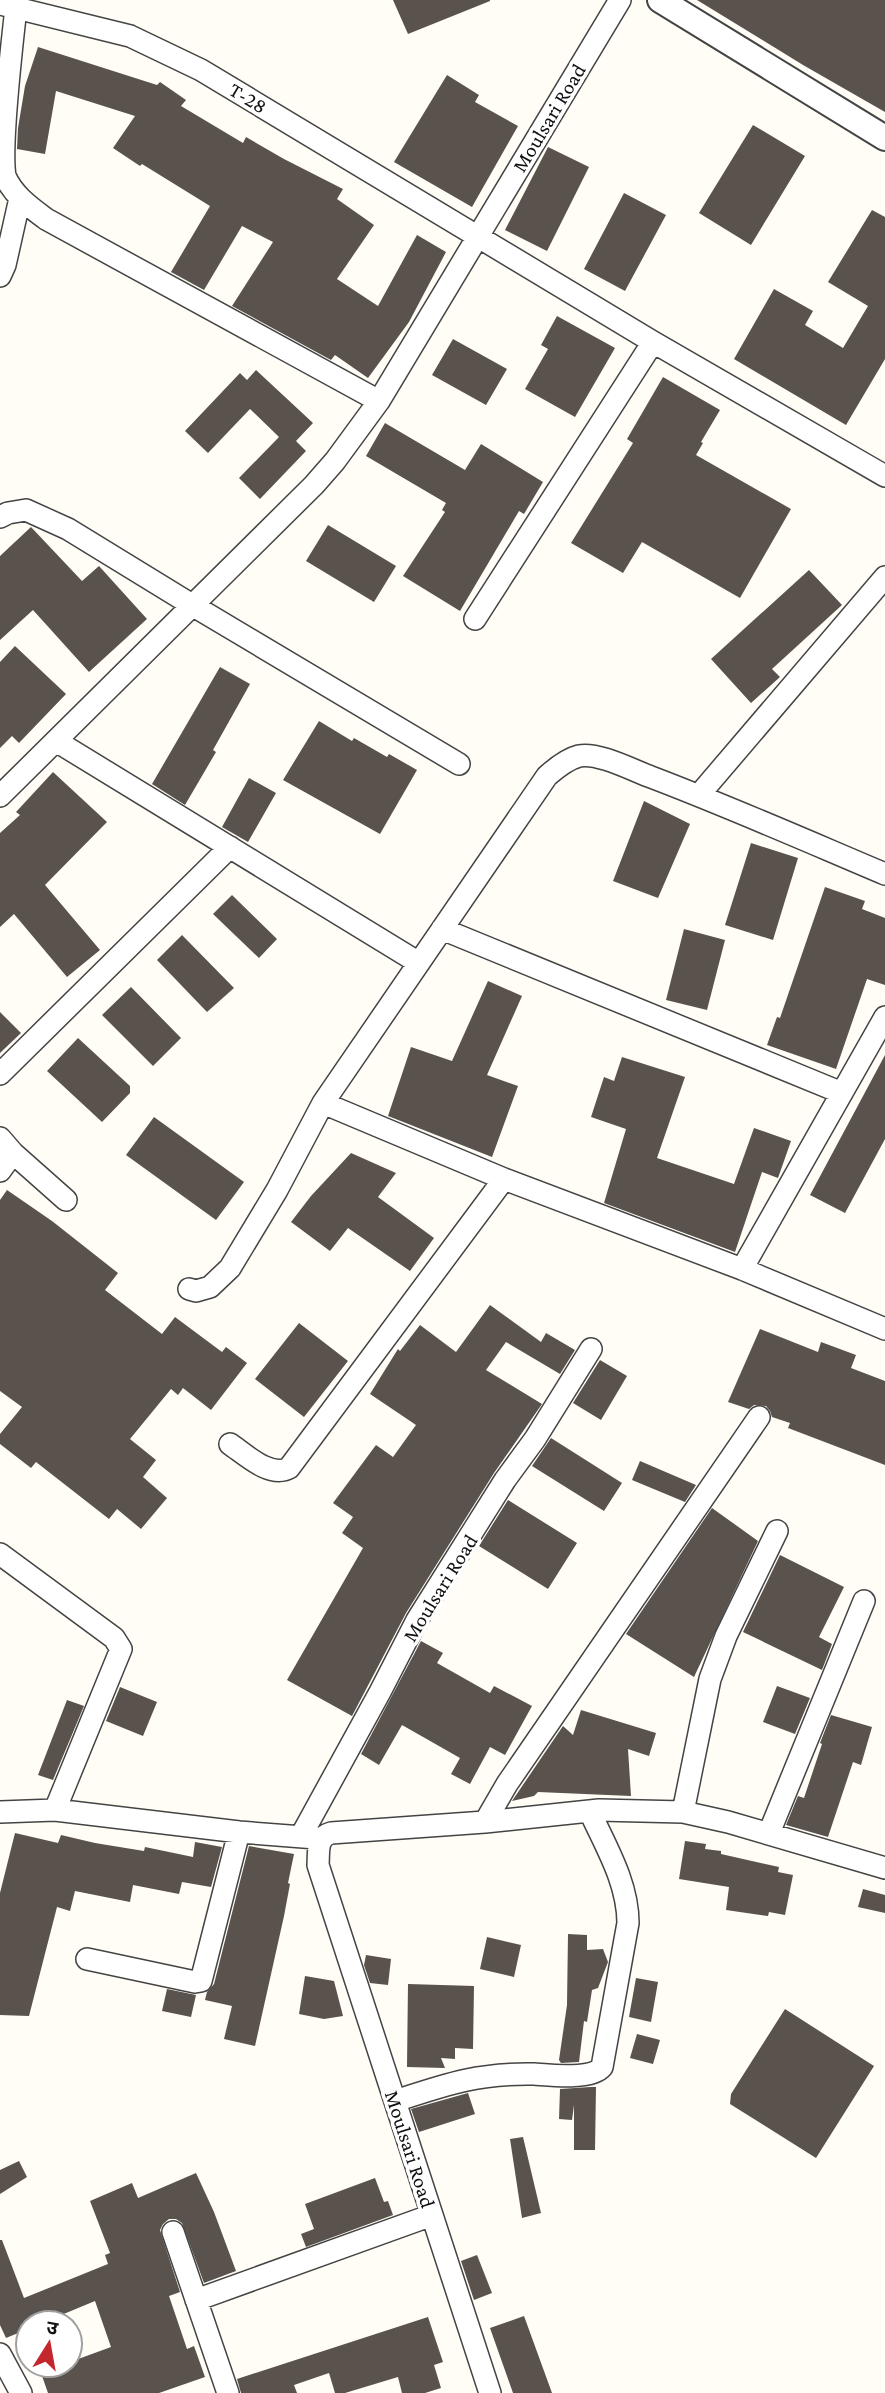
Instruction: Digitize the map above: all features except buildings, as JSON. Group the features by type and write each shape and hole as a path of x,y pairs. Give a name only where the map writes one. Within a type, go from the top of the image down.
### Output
{"street":[{"name":"Moulsari Road","path":"0,796 314,485 335,461 379,401 620,0"},
{"path":"660,0 885,138"},
{"name":"T-28","path":"8,6 130,36 201,70 653,342 885,476"},
{"path":"8,6 0,139 5,178 20,198 46,219 379,401"},
{"path":"0,275 5,265 20,198"},
{"path":"475,619 653,342"},
{"path":"0,517 26,510 68,529 192,606 459,764"},
{"path":"699,795 885,576"},
{"path":"56,741 418,963"},
{"path":"189,1289 205,1290 218,1282 230,1268 277,1190 323,1103 547,776 561,765 579,756 595,757 699,795 885,874"},
{"path":"0,1074 229,847"},
{"path":"442,929 842,1093"},
{"path":"743,1269 885,1017"},
{"path":"323,1103 505,1179 743,1269 885,1329"},
{"path":"0,1171 7,1146 66,1200"},
{"path":"230,1444 270,1470 278,1472 289,1468 505,1179"},
{"name":"Moulsari Road","path":"490,2393 318,1864 319,1843 311,1837 417,1620 591,1349"},
{"path":"485,1822 507,1784 759,1417"},
{"path":"682,1812 710,1679 726,1636 777,1531"},
{"path":"0,1554 114,1638 121,1649 55,1810"},
{"path":"769,1833 864,1601"},
{"path":"0,1812 55,1810 239,1832 311,1837 331,1833 622,1809 682,1812 769,1833 885,1868"},
{"path":"395,2101 481,2076 503,2073 594,2074 602,2067 628,1923 628,1904 590,1812"},
{"path":"87,1959 201,1982 239,1832"},
{"path":"196,2300 432,2215"},
{"path":"173,2232 228,2393"},
{"path":"0,2354 21,2393"}]}
